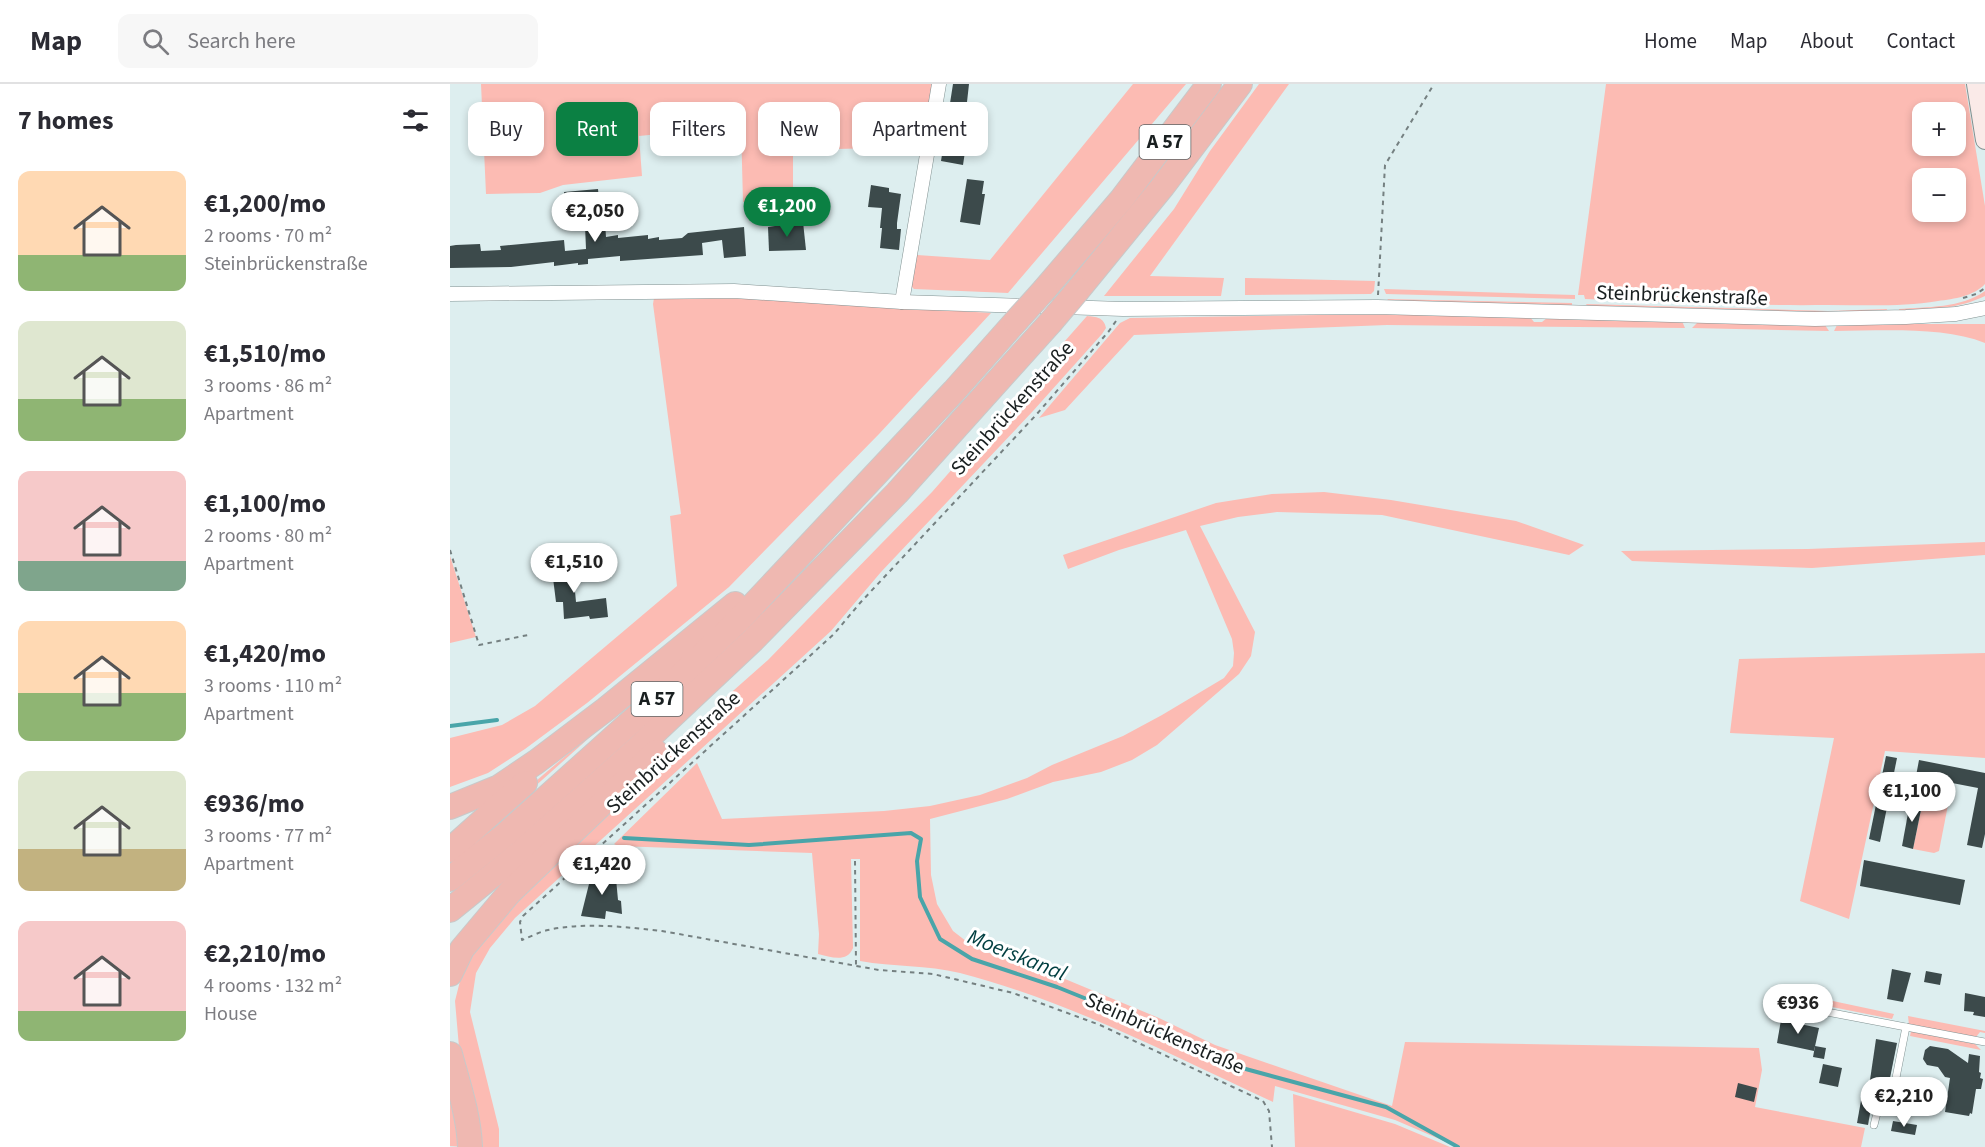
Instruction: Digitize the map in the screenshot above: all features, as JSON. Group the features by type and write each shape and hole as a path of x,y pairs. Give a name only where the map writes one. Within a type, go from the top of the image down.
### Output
{"highway":[{"name":"A 57","path":"450,879 506,834 651,704 739,620 954,392 1045,289 1121,200 1209,84"},
{"name":"A 57","path":"450,910 520,853 638,748 753,640 897,493 1078,290 1240,84"},
{"path":"450,807 499,787 606,709 732,606 819,525 849,503"},
{"path":"450,939 510,892 712,698 753,640"},
{"path":"450,850 606,709"},
{"path":"450,974 462,950 510,892"},
{"path":"450,1054 470,1137 470,1147"}],"main road":[{"path":"1976,84 1985,140"}],"street":[{"path":"902,302 939,84"},
{"name":"Steinbrückenstraße","path":"450,294 734,291 902,302 1123,309 1377,307 1815,319 1956,314 1985,308"}],"lane":[{"path":"1811,1009 1985,1042"},
{"path":"1874,1125 1880,1101 1891,1103 1906,1027"}],"path":[{"path":"1377,307 1385,165 1434,84"},
{"name":"Steinbrückenstraße","path":"1123,309 1109,331 1036,415 868,594 834,634 523,916 520,922 522,940 549,930 630,927 879,970 910,971 957,978 1013,993 1100,1025 1263,1101 1269,1111 1272,1147"},
{"path":"450,550 479,645 528,635"},
{"path":"855,861 856,965"}],"shaded area":[{"path":"481,84 932,84 929,102 852,102 852,149 840,149 840,102 758,102 758,156 793,156 793,197 743,202 742,156 746,156 746,102 650,102 650,135 639,136 642,176 563,185 540,193 486,194 484,156 544,156 544,102 482,102"},
{"path":"1133,84 1186,84 1008,293 914,289 911,286 917,255 990,260"},
{"path":"1259,84 1289,84 1150,276 1224,278 1221,296 1104,296 1174,209 1210,151"},
{"path":"1606,84 1965,84 1985,206 1985,284 1975,291 1944,300 1883,305 1767,305 1585,299 1584,295 1578,295"},
{"path":"1245,278 1375,281 1374,291 1371,294 1245,295"},
{"path":"1384,289 1575,295 1575,299 1386,294"},
{"path":"1985,291 1985,296 1954,306 1899,311 1899,309 1955,304 1976,297"},
{"path":"741,297 991,313 879,434 729,587 587,703 525,749 488,773 450,787 450,738 502,725 535,706 677,586 670,516 681,514 654,298"},
{"path":"1387,299 1572,303 1572,306 1391,302"},
{"path":"1586,304 1828,311 1887,309 1886,312 1818,314 1588,307"},
{"path":"1384,314 1530,317 1534,322 1542,322 1547,318 1682,321 1685,328 1387,325 1134,335 1065,410 1039,418 1120,323 1130,318"},
{"path":"1087,316 1099,318 1103,322 1106,328 1102,334 1033,411 881,572 831,631 515,918 490,948 476,973 470,1012 499,1129 499,1147 481,1147 459,1047 455,1001 470,955 493,922 725,698 768,660 932,492"},
{"path":"1698,322 1825,325 1829,331 1692,328"},
{"path":"1985,324 1985,343 1950,334 1931,332 1834,331 1837,325"},
{"path":"1324,492 1391,500 1516,521 1584,545 1569,555 1382,515 1277,512 1238,517 1200,526 1255,632 1251,656 1239,674 1157,745 1132,760 1101,772 1053,782 1007,799 930,819 931,875 937,904 953,931 975,948 1065,979 1159,1018 1215,1045 1392,1106 1405,1042 1759,1048 1762,1070 1755,1107 1865,1128 1861,1147 1458,1147 1395,1120 1275,1086 1273,1102 1119,1030 1041,998 1001,985 948,970 860,961 860,859 851,859 853,948 847,956 838,958 818,954 819,934 812,853 618,846 614,844 697,763 722,819 884,811 930,806 980,795 1027,778 1052,765 1123,736 1224,678 1233,666 1232,639 1186,530 1119,550 1068,569 1063,555 1216,503 1272,494"},
{"path":"1985,542 1985,555 1812,568 1632,561 1621,551 1808,549"},
{"path":"450,556 476,637 450,643"},
{"path":"1985,653 1985,758 1885,751 1849,919 1800,901 1834,738 1730,733 1739,659"},
{"path":"638,694 502,816 509,804"},
{"path":"1923,800 1948,805 1939,851 1934,853 1913,849"},
{"path":"1814,997 1894,1014 1892,1019 1812,1003"},
{"path":"1908,1016 1985,1031 1985,1033 1980,1032 1976,1037 1909,1025"},
{"path":"1911,1031 1975,1044 1981,1050 1910,1036"},
{"path":"450,1073 465,1147 450,1146"},
{"path":"1293,1094 1395,1124 1450,1147 1295,1147"}],"building":[{"path":"953,84 969,84 967,102 950,102"},
{"path":"942,156 964,156 963,165 941,161"},
{"path":"967,179 984,181 982,194 985,194 980,225 960,222"},
{"path":"871,185 889,188 889,192 901,194 897,223 897,229 901,229 899,250 880,248 882,208 868,207"},
{"path":"598,189 600,210 604,209 606,237 648,235 648,239 659,237 659,240 682,238 688,233 744,227 746,256 724,258 722,240 702,243 703,255 620,261 620,256 588,259 588,264 578,265 578,263 554,266 554,262 511,267 450,268 450,246 456,245 480,244 481,251 501,250 500,246 564,240 565,251 586,249 585,225 567,226 564,192"},
{"path":"803,222 806,250 769,251 768,227"},
{"path":"572,559 576,602 606,598 608,617 590,619 589,616 564,619 563,602 556,602 551,562"},
{"path":"1886,756 1897,758 1880,842 1869,839"},
{"path":"1919,760 1985,773 1985,834 1982,848 1967,845 1978,788 1916,776"},
{"path":"1911,797 1923,800 1913,849 1902,846"},
{"path":"1864,860 1965,880 1960,905 1860,886"},
{"path":"604,868 615,868 618,900 621,901 622,914 606,911 605,919 581,916 590,880 592,881 593,877 604,879"},
{"path":"1892,969 1911,973 1903,1002 1887,999"},
{"path":"1926,971 1942,974 1940,985 1924,982"},
{"path":"1965,993 1985,997 1985,1017 1964,1011"},
{"path":"1781,1020 1819,1028 1814,1051 1777,1043"},
{"path":"1876,1039 1897,1043 1889,1083 1870,1080"},
{"path":"1815,1046 1826,1048 1824,1059 1813,1057"},
{"path":"1930,1046 1948,1049 1968,1063 1969,1054 1980,1056 1979,1072 1981,1073 1980,1078 1983,1079 1981,1089 1976,1089 1972,1114 1970,1113 1969,1116 1945,1112 1950,1078 1945,1077 1938,1067 1927,1065 1923,1059 1925,1050"},
{"path":"1823,1064 1842,1068 1838,1087 1819,1083"},
{"path":"1738,1083 1757,1088 1754,1102 1735,1097"},
{"path":"1862,1095 1873,1097 1868,1125 1857,1123"},
{"path":"1893,1121 1917,1125 1915,1135 1891,1131"}],"waterway":[{"name":"Moerskanal","path":"450,726 497,720"},
{"name":"Moerskanal","path":"624,838 749,845 911,833 921,839 917,861 920,897 940,939 972,959 1057,987 1109,1008 1166,1037 1242,1068 1386,1107 1458,1147"}]}
